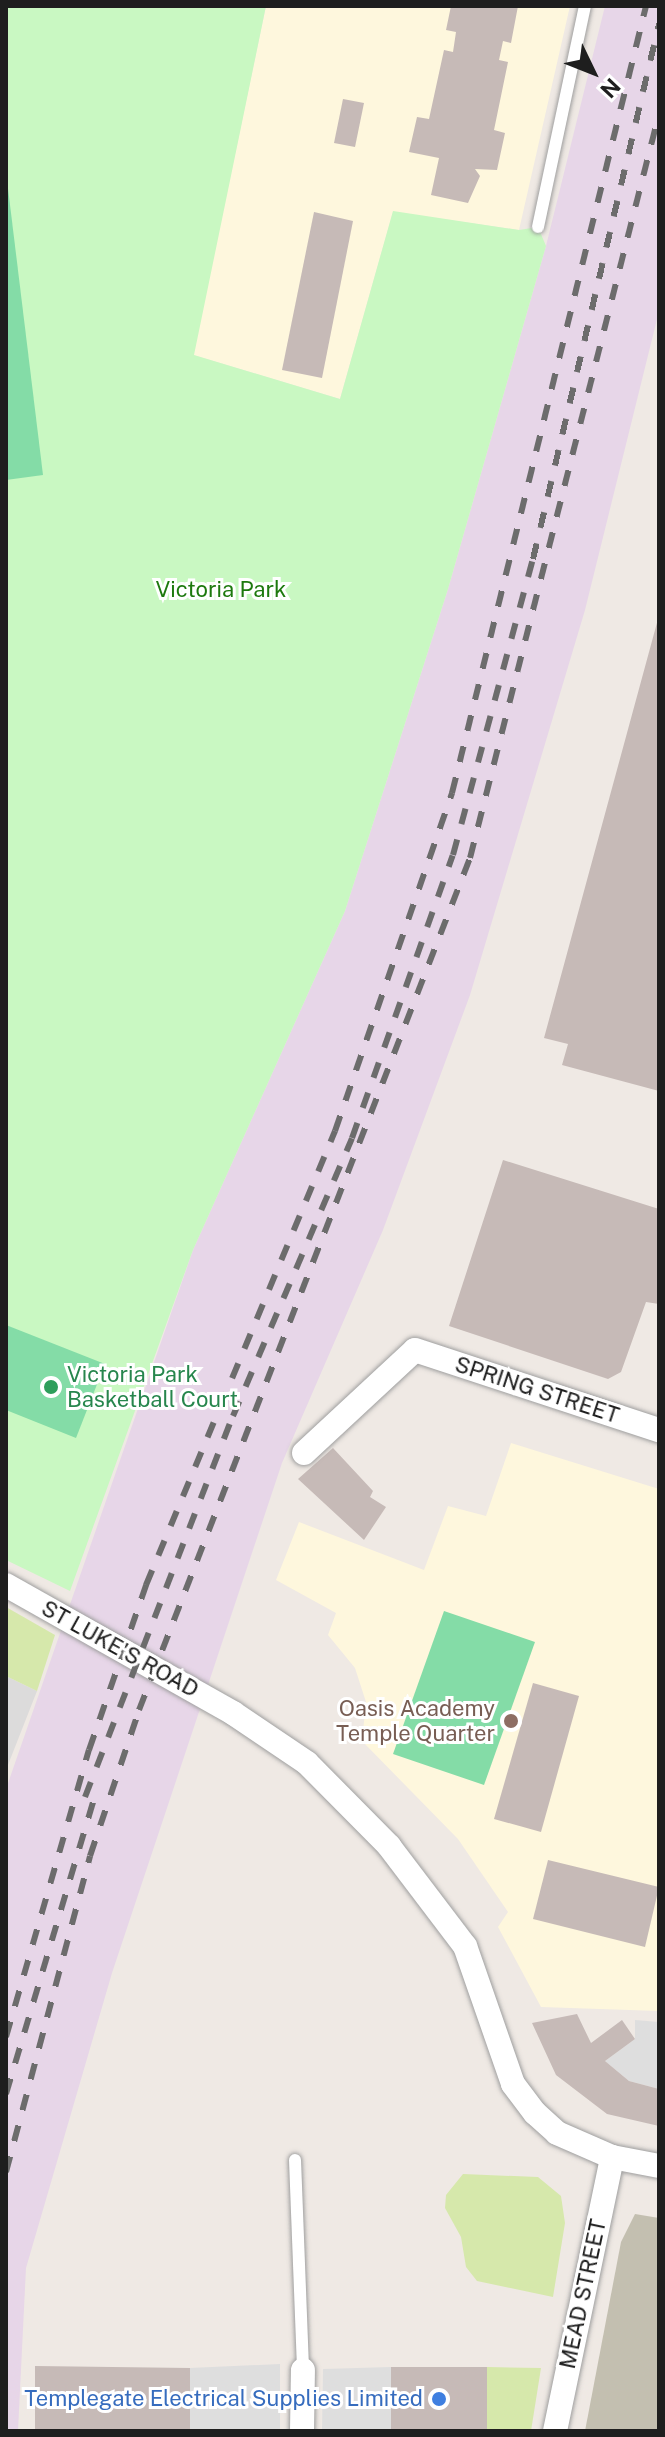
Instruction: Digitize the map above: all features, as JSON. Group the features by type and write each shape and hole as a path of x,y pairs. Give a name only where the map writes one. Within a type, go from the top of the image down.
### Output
{"street":[{"name":"SPRING STREET","path":"304,1453 415,1350 657,1423"},
{"name":"ST LUKE'S ROAD","path":"6,1585 233,1713 307,1763 389,1846 465,1946 513,2084 557,2133 612,2157 659,2166"},
{"name":"MEAD STREET","path":"555,2431 612,2157"},
{"path":"302,2431 303,2370"}],"lane":[{"path":"538,227 585,6"},
{"path":"295,2160 303,2370"}],"shaded area":[{"path":"266,6 570,6 519,230 393,212 340,399 193,355"},
{"path":"605,6 659,6 659,311 585,610 470,995 383,1230 282,1463 112,1973 26,2268 18,2431 6,2431 6,1789 193,1250 345,911 448,589 546,246"},
{"name":"Oasis Academy Temple Quarter","path":"511,1443 659,1489 659,2011 541,2007 498,1927 508,1912 458,1839 362,1741 366,1702 355,1668 328,1635 336,1613 276,1580 299,1522 424,1570 448,1506 486,1516"},
{"path":"6,1676 37,1691 6,1770"},
{"path":"635,2020 659,2022 659,2089 629,2081 605,2061 635,2039"},
{"path":"635,2214 659,2218 659,2431 585,2431 621,2242"},
{"path":"280,2364 280,2431 190,2431 190,2368"},
{"path":"391,2367 391,2431 322,2431 323,2369"}],"green space":[{"name":"Victoria Park","path":"6,6 266,6 194,355 340,399 393,211 519,230 538,227 546,246 448,589 345,911 193,1250 70,1591 6,1560"},
{"path":"6,172 43,475 6,480"},
{"name":"Victoria Park Basketball Court","path":"6,1325 105,1364 76,1438 6,1410"},
{"path":"6,1607 55,1635 37,1691 6,1676"},
{"path":"444,1611 535,1642 484,1785 393,1754"},
{"path":"463,2174 538,2177 561,2196 565,2223 553,2297 477,2281 466,2267 461,2237 445,2208 446,2195"},
{"path":"487,2367 541,2368 531,2431 487,2431"}],"building":[{"path":"451,6 518,6 511,43 503,41 499,60 508,62 494,130 505,133 497,170 475,169 480,176 468,203 431,195 439,158 409,152 417,117 429,119 444,50 453,52 456,32 446,30"},
{"path":"343,99 364,103 355,147 334,143"},
{"path":"314,212 353,221 322,378 282,370"},
{"path":"658,619 659,1091 562,1065 568,1044 544,1038"},
{"path":"503,1160 659,1209 659,1304 646,1302 621,1372 608,1379 449,1326"},
{"path":"333,1448 373,1491 370,1497 386,1507 364,1540 298,1479"},
{"path":"533,1683 579,1696 541,1832 494,1819"},
{"path":"548,1860 659,1887 645,1947 533,1919"},
{"path":"577,2014 591,2043 622,2020 635,2039 605,2061 629,2081 659,2089 659,2126 607,2114 556,2075 532,2023"},
{"path":"35,2366 190,2368 190,2431 35,2431"},
{"name":"Templegate Electrical Supplies Limited","path":"391,2367 487,2367 487,2431 391,2431"}],"railway":[{"path":"6,2037 89,1750 146,1585 335,1131 452,793 646,6"},
{"path":"85,1797 233,1416 352,1138 453,855 533,559 659,24"},
{"path":"6,2172 90,1856 139,1710 470,858 659,114"},
{"path":"6,2094 97,1788"}],"place":[{"name":"Victoria Park Basketball Court","path":"51,1387"},
{"name":"Oasis Academy Temple Quarter","path":"511,1721"},
{"name":"Templegate Electrical Supplies Limited","path":"439,2399"}]}
